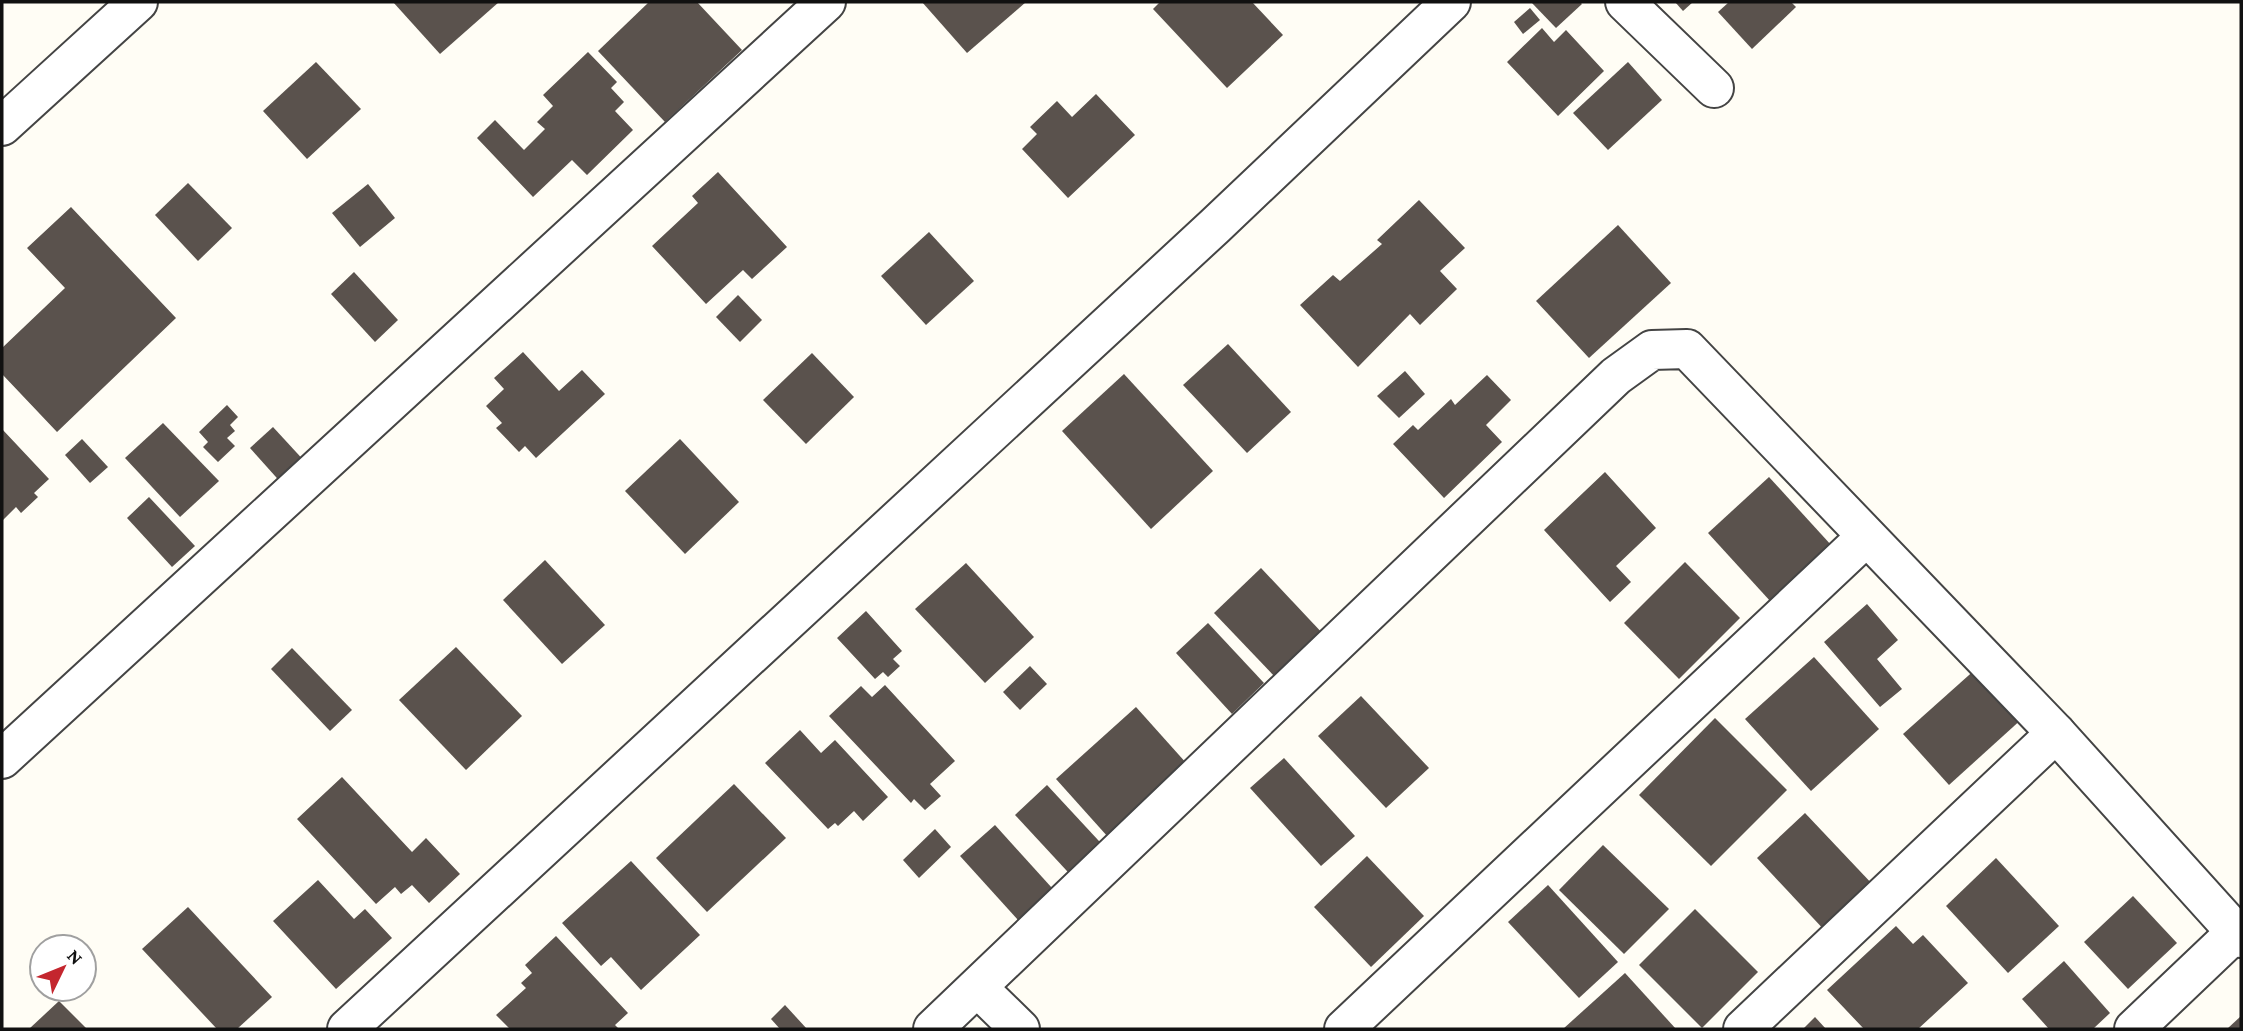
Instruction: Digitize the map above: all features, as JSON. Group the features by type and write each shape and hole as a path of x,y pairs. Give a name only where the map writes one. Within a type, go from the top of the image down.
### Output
{"street":[{"path":"2,126 138,2"},
{"path":"2,759 826,2"},
{"path":"347,1029 1215,226 1451,2"},
{"path":"1625,2 1714,88"},
{"path":"933,1029 1616,376 1652,350 1687,349 2056,733 2239,935 2134,1029"},
{"path":"1343,1029 1866,537"},
{"path":"1743,1029 2056,733"},
{"path":"978,988 1020,1029"}],"building":[{"path":"393,2 499,2 440,54"},
{"path":"649,2 697,2 742,50 665,122 598,51"},
{"path":"922,2 1026,2 967,53"},
{"path":"1160,2 1252,2 1283,35 1227,88 1153,9"},
{"path":"1531,2 1580,2 1582,4 1556,28"},
{"path":"1675,2 1693,2 1683,11"},
{"path":"1729,2 1791,2 1796,7 1752,49 1718,12"},
{"path":"1530,8 1540,20 1523,34 1514,22"},
{"path":"1542,28 1554,42 1566,30 1604,71 1558,116 1507,62"},
{"path":"588,52 617,82 611,88 624,102 615,111 633,130 587,175 572,160 533,197 477,138 495,120 524,150 545,129 537,122 553,106 543,95"},
{"path":"316,62 361,109 307,159 263,111"},
{"path":"1628,62 1662,100 1608,150 1573,113"},
{"path":"1096,94 1135,135 1068,198 1022,149 1037,134 1030,127 1057,101 1072,117"},
{"path":"718,172 787,247 752,279 743,270 706,304 652,246 698,203 692,196"},
{"path":"188,183 232,228 198,261 155,215"},
{"path":"368,184 395,218 360,247 332,213"},
{"path":"1419,200 1465,248 1440,271 1457,289 1420,325 1410,314 1358,367 1300,305 1333,275 1340,281 1382,244 1377,240"},
{"path":"71,207 176,318 57,432 2,374 2,348 65,288 27,248"},
{"path":"1618,225 1671,283 1589,358 1536,301"},
{"path":"929,232 974,281 926,325 881,276"},
{"path":"354,272 398,320 375,342 331,294"},
{"path":"738,295 762,320 740,342 716,317"},
{"path":"1228,344 1291,412 1247,453 1183,385"},
{"path":"523,352 559,391 582,370 605,394 536,458 525,446 519,452 496,428 502,423 486,406 504,389 494,378"},
{"path":"812,353 854,397 806,444 763,400"},
{"path":"1405,371 1425,394 1399,418 1377,396"},
{"path":"1124,374 1213,471 1151,529 1062,431"},
{"path":"1487,375 1511,400 1486,425 1502,442 1444,498 1393,444 1413,425 1418,430 1451,399 1455,405"},
{"path":"227,405 238,417 230,425 235,431 227,438 235,446 218,462 203,447 208,442 199,432"},
{"path":"163,423 219,481 180,517 125,458"},
{"path":"273,427 308,465 284,486 250,448"},
{"path":"2,429 49,479 34,493 38,497 21,513 16,507 2,521"},
{"path":"82,439 108,467 90,483 65,455"},
{"path":"680,439 739,502 685,554 625,491"},
{"path":"1605,472 1656,528 1616,566 1631,582 1610,602 1544,530"},
{"path":"1769,477 1832,546 1771,602 1708,533"},
{"path":"149,497 195,546 172,567 127,518"},
{"path":"545,560 605,625 562,664 503,600"},
{"path":"1685,562 1740,618 1679,679 1624,623"},
{"path":"966,563 1034,637 985,683 915,609"},
{"path":"1261,568 1325,636 1278,680 1214,613"},
{"path":"1867,604 1898,640 1877,659 1902,689 1880,707 1824,642"},
{"path":"866,611 902,651 893,659 900,666 888,677 883,672 875,679 837,638"},
{"path":"1208,623 1264,683 1232,714 1176,653"},
{"path":"456,647 522,716 466,770 399,700"},
{"path":"292,648 352,710 330,731 271,669"},
{"path":"1814,657 1879,729 1811,791 1745,719"},
{"path":"1030,666 1047,684 1020,710 1003,692"},
{"path":"1978,667 2024,717 1949,785 1903,734"},
{"path":"885,685 955,761 930,784 941,796 925,810 914,799 911,803 829,716 861,686 872,697"},
{"path":"1361,696 1429,768 1386,808 1318,736"},
{"path":"1136,707 1196,774 1108,837 1056,779"},
{"path":"1715,718 1787,790 1711,866 1639,795"},
{"path":"800,730 821,753 835,740 888,797 863,821 854,811 838,826 835,823 828,829 765,763"},
{"path":"1284,758 1355,836 1321,866 1250,788"},
{"path":"342,777 412,852 426,838 460,874 429,903 412,885 401,894 395,887 376,904 297,819"},
{"path":"734,784 786,838 707,912 656,858"},
{"path":"1047,785 1111,854 1079,884 1015,815"},
{"path":"1805,813 1875,887 1827,933 1757,858"},
{"path":"995,825 1062,899 1028,931 960,856"},
{"path":"935,829 951,847 919,878 903,860"},
{"path":"1603,845 1669,909 1624,954 1559,890"},
{"path":"1367,856 1424,916 1371,967 1314,907"},
{"path":"1996,858 2059,926 2008,973 1946,906"},
{"path":"631,861 700,935 641,990 611,957 601,966 562,923"},
{"path":"318,880 354,919 365,909 392,938 336,989 273,921"},
{"path":"1548,885 1618,962 1579,998 1508,922"},
{"path":"2133,896 2177,943 2128,989 2084,942"},
{"path":"188,907 272,997 237,1029 217,1029 142,949"},
{"path":"1695,909 1758,972 1702,1028 1639,965"},
{"path":"1896,926 1913,944 1923,935 1968,983 1918,1029 1864,1029 1827,990"},
{"path":"556,936 628,1013 615,1025 619,1029 510,1029 496,1015 526,988 521,983 532,973 525,965"},
{"path":"2064,961 2110,1013 2093,1029 2049,1029 2022,999"},
{"path":"1625,973 1676,1029 1563,1029"},
{"path":"57,1003 61,1003 87,1029 29,1029"},
{"path":"785,1005 807,1029 780,1029 771,1019"},
{"path":"2241,1016 2241,1029 2227,1029"},
{"path":"1815,1017 1826,1029 1803,1029"}]}
